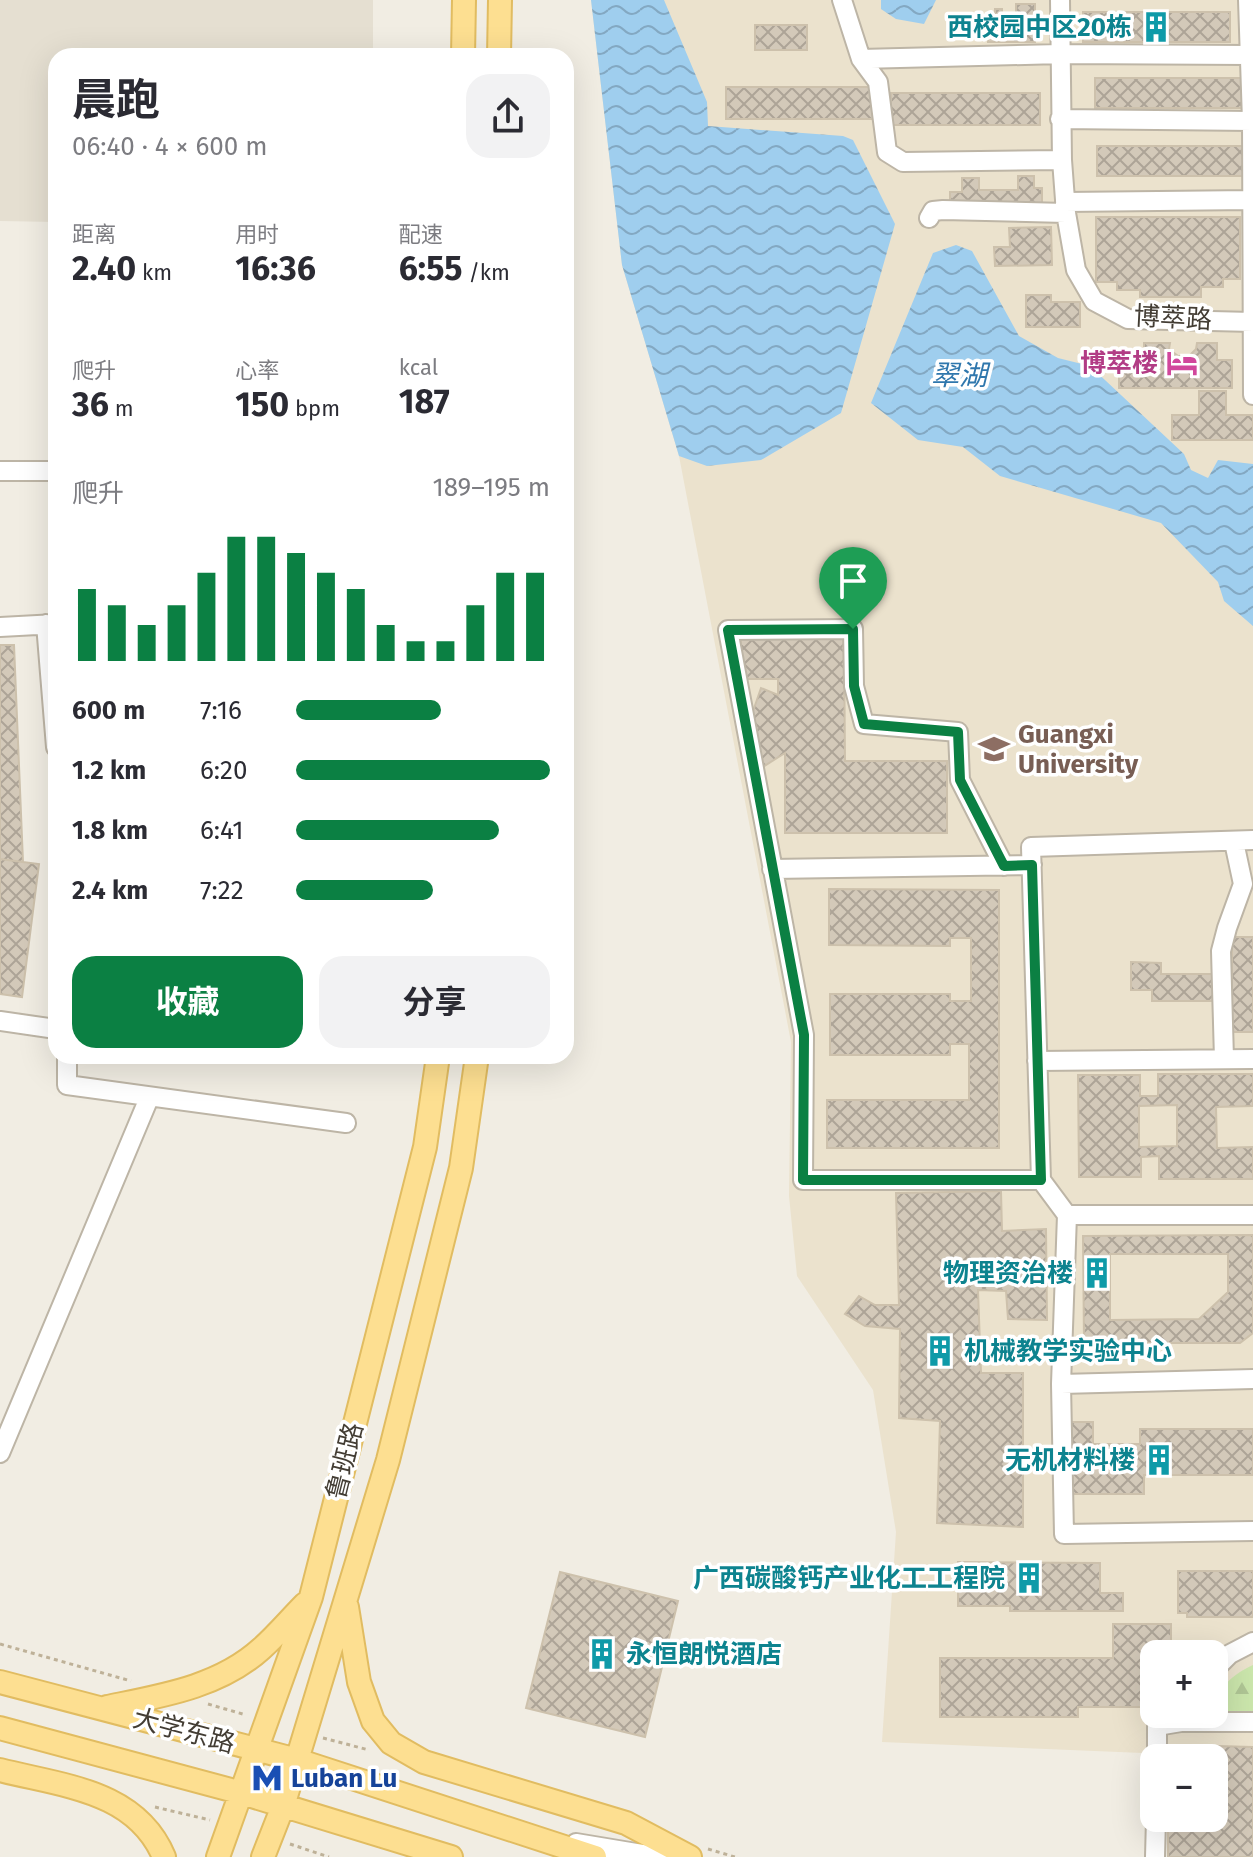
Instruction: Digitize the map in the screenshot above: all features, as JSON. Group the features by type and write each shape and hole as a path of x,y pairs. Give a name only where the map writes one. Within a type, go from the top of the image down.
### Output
{"main road":[{"path":"463,48 464,0"},
{"path":"499,48 500,0"},
{"name":"鲁班路","path":"218,1857 311,1597 425,1147 437,1064"},
{"name":"鲁班路","path":"263,1857 283,1806 388,1460 461,1168 476,1064"},
{"path":"99,1709 173,1693 219,1677 260,1650 311,1597"},
{"path":"346,1602 359,1682 373,1721 391,1743 424,1762 626,1823 690,1857"},
{"name":"大学东路","path":"5,1681 99,1709 297,1760 595,1857"},
{"name":"大学东路","path":"0,1728 242,1793 451,1857"},
{"path":"0,1770 108,1798 140,1820 152,1834 164,1857"}],"street":[{"path":"842,0 861,59 878,82 887,152 903,162 1062,160"},
{"name":"博萃路","path":"1060,0 1060,119 1066,208 1076,270 1094,301 1128,319 1252,322"},
{"path":"1248,0 1252,86 1253,395"},
{"path":"861,59 1061,54 1249,55"},
{"path":"1060,119 1252,121"},
{"path":"929,218 933,211 943,210 1251,200"},
{"path":"0,471 48,471"},
{"path":"0,627 48,624"},
{"path":"1004,866 960,780 958,732 864,724 854,686 853,629 728,630 804,1035 803,1180 1041,1180"},
{"path":"1224,1059 1221,951 1243,884 1244,841 1031,847 1041,1180 1067,1215 1061,1384 1064,1534 1253,1531"},
{"path":"772,869 1032,865"},
{"path":"0,1021 48,1028"},
{"path":"1037,1061 1253,1059"},
{"path":"67,1064 67,1085 346,1123"},
{"path":"0,1453 149,1098"},
{"path":"1067,1215 1253,1215"},
{"path":"1061,1384 1253,1379"},
{"path":"1228,1656 1253,1642"},
{"path":"1228,1721 1253,1722"},
{"path":"1155,1857 1156,1832"},
{"path":"531,1836 660,1857"}],"path":[{"path":"0,1644 268,1722"},
{"path":"305,1733 379,1752"}],"shaded area":[{"path":"0,0 373,0 373,48 48,48 48,222 0,221"},
{"name":"Guangxi University","path":"591,0 1253,0 1253,1857 1167,1857 1167,1832 1228,1832 1228,1744 1140,1744 1140,1753 882,1742 896,1532 873,1390 797,1276 789,1196 791,1042 679,456 622,265"}],"green space":[{"path":"1253,1665 1253,1712 1228,1713 1228,1682"}],"water":[{"path":"591,0 664,0 707,102 708,126 843,136 853,140 895,224 841,413 761,460 707,466 679,456 622,265"},
{"path":"881,0 936,0 924,24 896,19 881,9"},
{"name":"翠湖","path":"956,245 972,251 1019,336 1058,358 1090,366 1184,454 1191,470 1208,478 1218,460 1253,464 1253,626 1224,601 1218,582 1161,523 1000,476 963,447 918,440 871,403 933,253"}],"building":[{"path":"1016,4 1035,4 1035,42 988,42 988,21 995,21 995,9 1002,9 1002,19 1013,19 1016,17"},
{"name":"西校园中区20栋","path":"1083,12 1230,12 1230,42 1083,42"},
{"path":"755,25 807,25 807,50 755,50"},
{"path":"1095,78 1242,78 1242,108 1095,108"},
{"path":"726,87 875,87 875,119 726,119"},
{"path":"891,93 1040,93 1040,125 891,125"},
{"path":"1097,146 1244,146 1244,176 1097,176"},
{"path":"1018,176 1034,176 1034,188 1042,188 1042,206 950,206 950,192 962,192 962,178 979,178 979,190 1018,190"},
{"path":"1096,217 1240,217 1240,279 1223,279 1223,287 1201,287 1201,297 1140,297 1140,290 1117,290 1117,282 1096,282"},
{"path":"1051,227 1052,265 995,266 994,247 1010,247 1009,228"},
{"path":"1026,295 1051,295 1051,302 1080,302 1080,327 1026,327"},
{"name":"博萃楼","path":"1144,343 1170,343 1169,349 1178,356 1189,356 1197,343 1217,343 1217,360 1232,360 1232,388 1119,388 1119,367 1133,367 1133,356 1144,356"},
{"path":"1199,391 1226,391 1226,415 1253,415 1253,440 1172,440 1172,415 1199,415"},
{"path":"741,637 844,637 845,761 947,761 947,833 785,833 785,753 758,770 751,717 761,688 778,695 778,679 741,679"},
{"path":"0,645 14,645 23,862 0,859"},
{"path":"0,859 39,864 22,997 0,994"},
{"path":"829,889 999,890 999,1148 827,1148 827,1100 969,1100 969,1044 950,1044 950,1055 830,1055 830,994 950,994 950,1001 971,1001 971,938 950,938 950,946 829,945"},
{"path":"1232,937 1253,937 1253,1032 1232,1032"},
{"path":"1131,962 1161,963 1161,974 1214,974 1214,1001 1152,1001 1152,990 1131,990"},
{"path":"1158,1074 1253,1074 1253,1106 1216,1107 1217,1148 1253,1147 1253,1179 1159,1179 1159,1156 1141,1157 1141,1177 1079,1177 1078,1075 1140,1075 1140,1096 1158,1096","holes":["1177,1105 1177,1146 1139,1147 1139,1106"]},
{"name":"机械教学实验中心","path":"1001,1191 1002,1231 1046,1229 1047,1320 1008,1319 1006,1291 978,1290 981,1373 1023,1373 1023,1527 937,1523 940,1421 899,1418 900,1329 865,1326 845,1314 859,1296 875,1305 899,1305 896,1193"},
{"name":"物理资治楼","path":"1253,1235 1253,1333 1240,1343 1084,1343 1083,1236","holes":["1110,1254 1228,1254 1228,1292 1199,1319 1110,1320"]},
{"name":"无机材料楼","path":"1066,1422 1093,1422 1093,1444 1140,1444 1140,1429 1253,1429 1253,1475 1144,1475 1144,1494 1066,1494"},
{"name":"广西碳酸钙产业化工工程院","path":"958,1562 1100,1563 1100,1593 1123,1593 1123,1611 1010,1611 1010,1606 958,1606"},
{"path":"1178,1571 1253,1571 1253,1617 1187,1617 1187,1613 1178,1613"},
{"name":"永恒朗悦酒店","path":"560,1572 678,1601 645,1737 526,1708"},
{"path":"1113,1624 1171,1624 1171,1640 1140,1640 1140,1707 1078,1707 1078,1717 940,1717 940,1658 1113,1658"},
{"path":"1228,1746 1253,1747 1253,1857 1168,1857 1168,1832 1228,1832"}],"place":[{"name":"西校园中区20栋","path":"1156,27"},
{"name":"博萃楼","path":"1182,363"},
{"name":"Guangxi University","path":"994,749"},
{"name":"物理资治楼","path":"1097,1273"},
{"name":"机械教学实验中心","path":"940,1351"},
{"name":"无机材料楼","path":"1159,1460"},
{"name":"广西碳酸钙产业化工工程院","path":"1029,1578"},
{"name":"永恒朗悦酒店","path":"602,1654"},
{"name":"Luban Lu","path":"267,1778"}],"route":[{"path":"853,629 854,686 864,724 958,732 960,780 1004,866 1032,865 1041,1180 803,1180 804,1035 728,630 853,629"}]}
